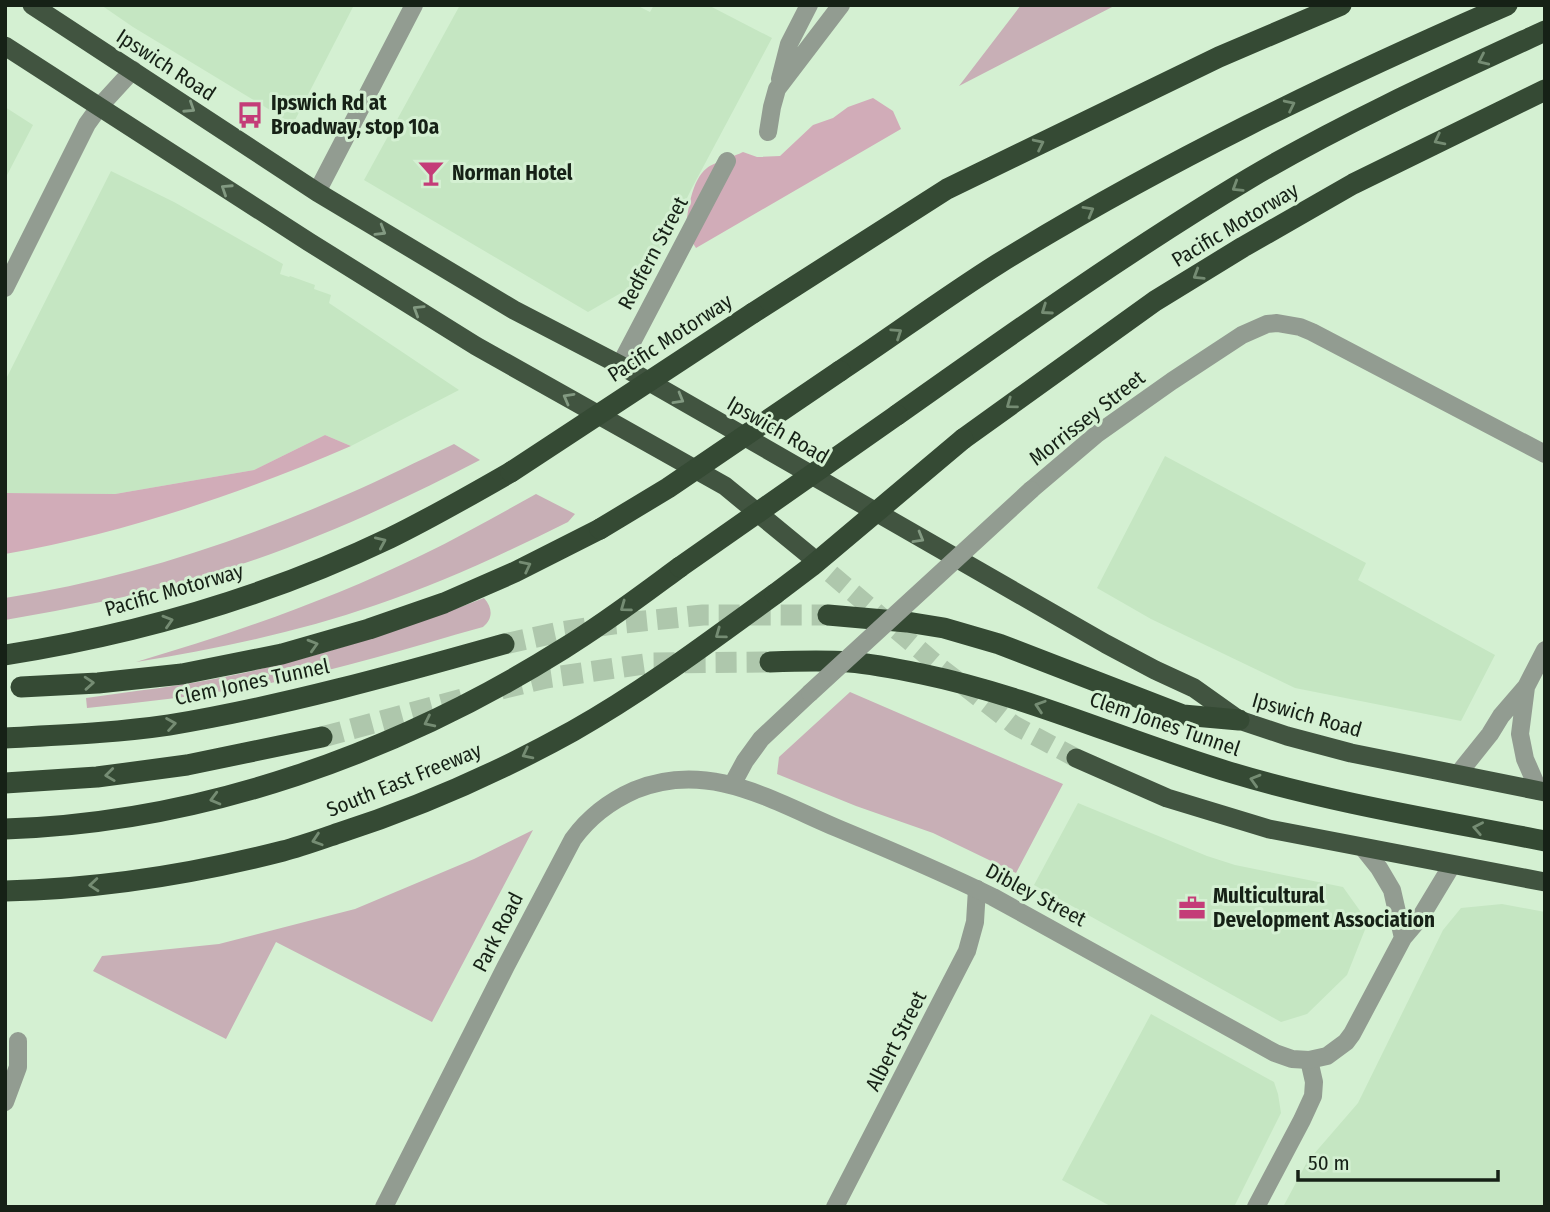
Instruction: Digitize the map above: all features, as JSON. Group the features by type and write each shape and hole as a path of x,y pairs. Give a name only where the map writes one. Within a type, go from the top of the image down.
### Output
{"highway":[{"name":"Ipswich Road","path":"32,5 317,192 514,310 620,365 1037,606 1130,657 1194,688 1239,720 1352,753 1542,792"},
{"name":"Pacific Motorway","path":"5,655 58,647 159,624 306,574 390,538 511,472 947,189 1219,57 1341,5"},
{"path":"21,687 182,674 282,654 369,629 444,603 515,572 600,529 668,488 997,265 1144,179 1338,81 1507,5"},
{"path":"5,829 40,828 127,817 210,800 301,774 390,741 471,702 563,649 622,610 1108,268 1251,178 1381,107 1545,31"},
{"path":"5,46 476,346 725,486 809,555"},
{"name":"Pacific Motorway","path":"775,594 963,439 1156,301 1242,247 1353,184 1545,90"},
{"name":"South East Freeway","path":"5,891 113,884 192,870 285,850 419,804 498,769 573,731 667,672 775,594"},
{"name":"Clem Jones Tunnel","path":"828,615 944,628 1031,655 1183,715 1239,720"},
{"name":"Clem Jones Tunnel","path":"5,738 75,735 168,725 330,692 504,644"},
{"name":"Clem Jones Tunnel","path":"770,662 849,662 942,678 1042,707 1187,759 1268,784 1545,841"},
{"path":"5,783 97,777 187,765 322,737"},
{"path":"1076,758 1167,798 1269,829 1545,882"}],"street":[{"path":"317,192 414,5"},
{"path":"768,132 773,100 789,44 809,5"},
{"path":"777,89 841,5"},
{"path":"5,288 86,124 133,71"},
{"name":"Redfern Street","path":"620,365 727,161"},
{"name":"Morrissey Street","path":"733,785 745,761 761,739 1031,490 1097,434 1172,381 1242,335 1267,324 1278,323 1312,332 1545,454"},
{"path":"1458,774 1526,687 1545,650"},
{"path":"1526,687 1520,734 1525,759 1542,792"},
{"name":"Park Road","path":"384,1207 564,855 583,826 603,808 625,794 653,783 701,779 733,785"},
{"name":"Dibley Street","path":"733,785 777,801 977,889 1275,1053 1292,1059 1309,1060"},
{"path":"1363,848 1392,890 1403,938"},
{"path":"1256,1207 1313,1096 1314,1082 1309,1060 1327,1056 1352,1034 1403,938 1420,918 1452,866"},
{"name":"Albert Street","path":"835,1207 967,951 973,931 977,889"},
{"path":"5,1102 18,1067 18,1041"}],"shaded area":[{"path":"101,5 354,5 293,124"},
{"path":"460,5 636,5 650,12 654,5 708,5 772,38 647,278 588,312 364,180"},
{"path":"1021,5 1116,5 959,86"},
{"path":"873,98 893,111 901,129 696,248 685,231 694,188 707,168 743,152 757,157 780,156 813,125"},
{"path":"5,107 33,125 5,179"},
{"path":"111,171 174,202 283,264 280,274 315,285 314,289 331,295 329,303 459,390 351,446 325,435 254,470 115,494 5,493 5,381"},
{"path":"325,435 351,446 267,480 181,510 94,535 5,554 5,493 115,494 254,470"},
{"path":"454,444 480,460 379,510 275,553 155,590 5,620 5,598 137,570 223,543 307,512"},
{"path":"1165,456 1366,563 1358,580 1495,655 1461,721 1295,688 1151,619 1097,588"},
{"path":"536,494 575,514 568,522 497,556 376,605 257,639 136,662 245,627 352,587 437,548"},
{"path":"484,598 491,613 483,627 375,658 244,688 87,708 86,698 211,680 294,661 390,632"},
{"path":"850,692 1063,784 1016,873 933,833 777,774 779,757"},
{"path":"1078,803 1235,865 1343,887 1368,922 1347,975 1307,1014 1281,1022 1034,885"},
{"path":"533,830 432,1022 276,942 226,1039 93,971 102,956 219,944 355,909 474,859"},
{"path":"1502,904 1545,912 1545,1207 1283,1207 1307,1162 1358,1103 1443,930 1461,908"},
{"path":"1151,1014 1274,1082 1281,1113 1234,1207 1112,1207 1062,1180"}],"tunnel":[{"path":"809,555 941,668 1014,725 1076,758"},
{"path":"504,644 613,624 703,615 828,615"},
{"path":"501,689 546,678 651,663 770,662"},
{"path":"322,737 470,697"}],"place":[{"name":"Ipswich Rd at Broadway, stop 10a","path":"250,115"},
{"name":"Norman Hotel","path":"431,173"},
{"name":"Multicultural Development Association","path":"1192,908"}]}
